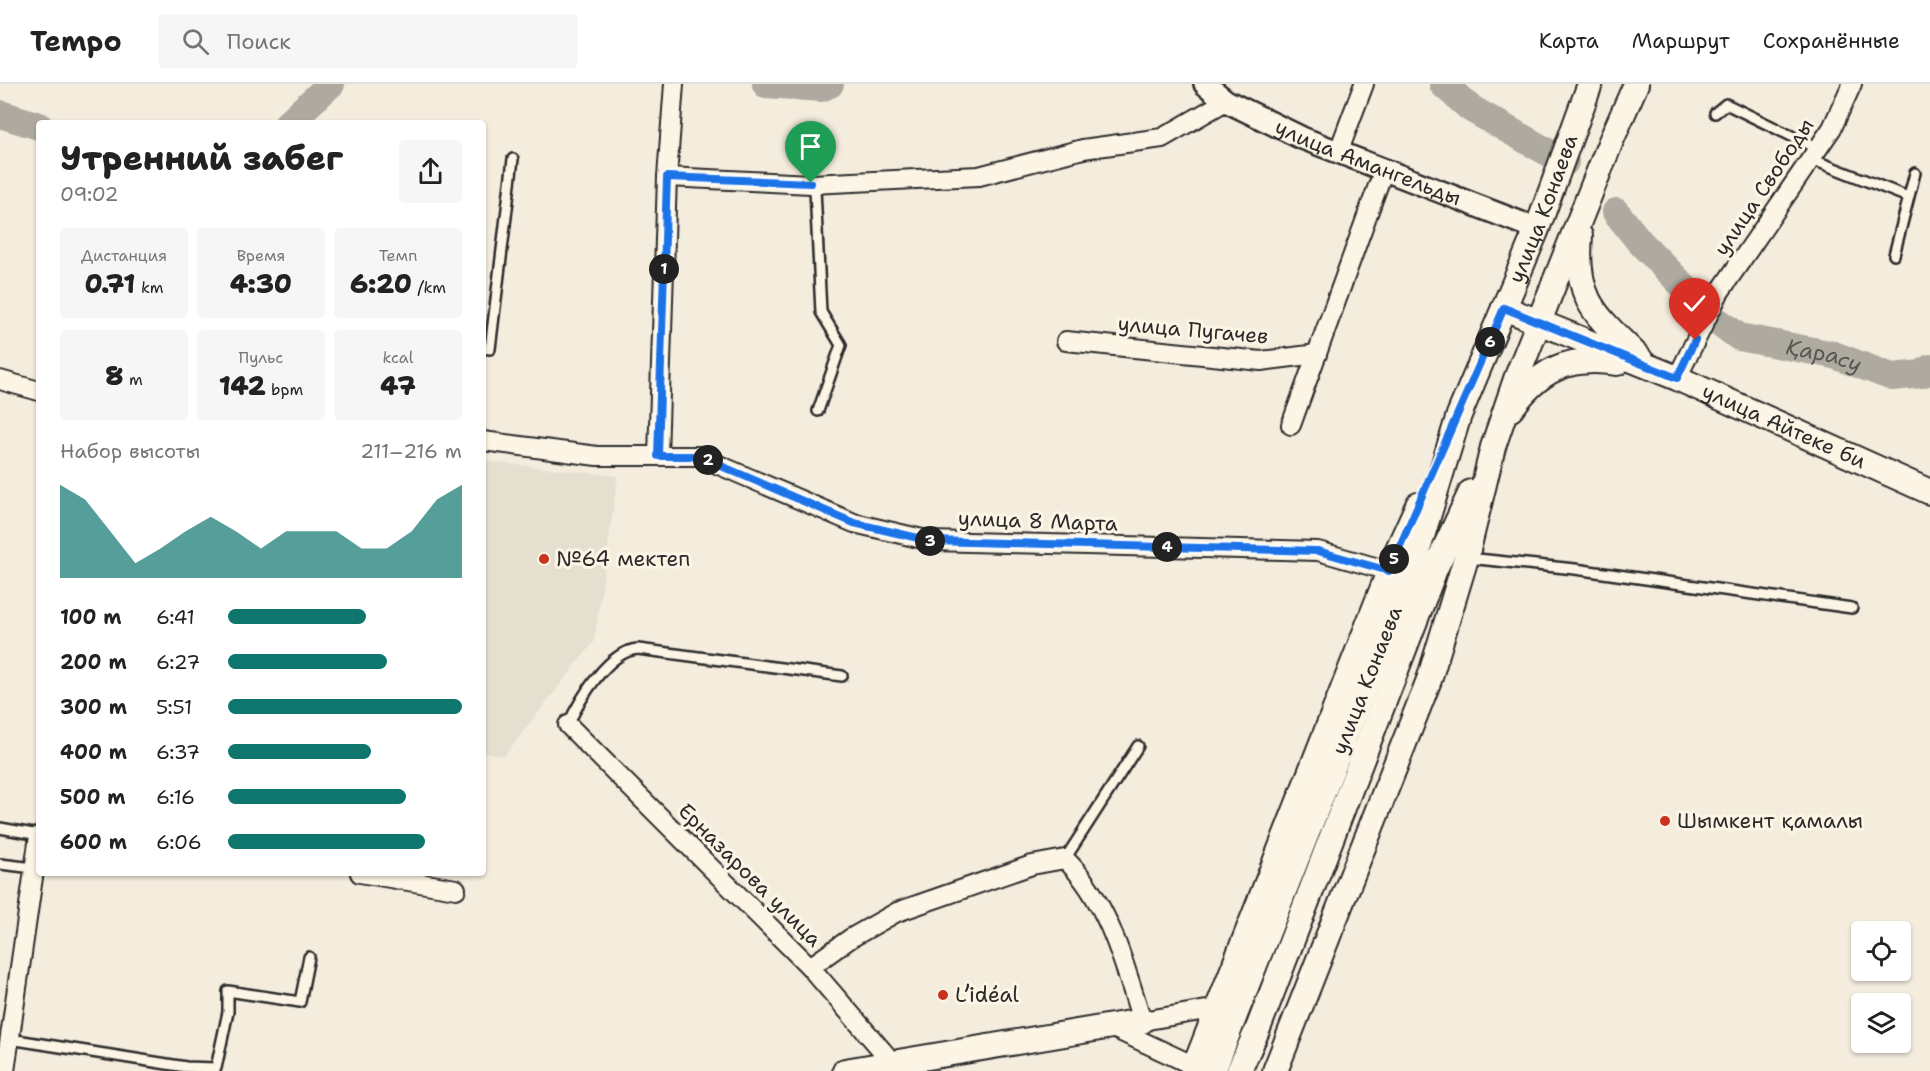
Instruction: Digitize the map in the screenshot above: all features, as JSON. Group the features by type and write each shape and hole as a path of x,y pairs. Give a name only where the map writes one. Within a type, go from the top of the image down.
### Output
{"main road":[{"name":"улица Конаева","path":"1202,1070 1416,556 1459,415 1537,229 1590,84"},
{"name":"улица Конаева","path":"1239,1071 1264,1015 1435,569 1496,436 1582,213 1636,84"},
{"path":"1582,213 1578,267 1584,291 1593,310 1648,368"},
{"name":"улица Айтеке би","path":"1504,308 1677,378 1930,492"},
{"path":"1496,436 1525,390 1544,374 1570,362 1595,359 1648,368"},
{"path":"1202,1070 1218,1008 1389,571 1459,415"},
{"name":"улица Конаева","path":"1275,1071 1429,680 1466,558 1496,436"},
{"path":"845,1071 1142,1020"}],"street":[{"path":"658,456 667,177 674,84"},
{"name":"улица Амангельды","path":"1205,84 1226,101 1338,153 1537,229"},
{"path":"1338,153 1364,84"},
{"name":"улица Свободы","path":"1677,378 1719,293 1832,128 1852,84"},
{"path":"667,177 811,183 979,176 1083,149 1162,138 1226,101"},
{"path":"1291,425 1383,172"},
{"name":"улица Пугачев","path":"1066,341 1261,361 1317,354"},
{"path":"0,380 36,390"},
{"name":"улица 8 Марта","path":"486,441 597,456 698,456 854,523 931,541 1318,551 1389,571"},
{"name":"Ерназарова улица","path":"568,725 810,967 892,1062"},
{"path":"5,1071 10,1039 7,1011 36,855"},
{"path":"810,967 851,938 897,912 1032,865 1065,859 1081,877 1118,943 1142,1020 1218,1008"},
{"path":"378,876 456,889"},
{"path":"1109,1026 1202,1070"}],"lane":[{"path":"1714,113 1726,104 1815,154 1908,197"},
{"path":"486,348 490,349 513,159"},
{"path":"1894,255 1915,173"},
{"path":"811,183 815,189 821,312 841,345 818,411"},
{"path":"1466,558 1575,568 1852,608"},
{"path":"568,725 580,700 616,656 626,649 639,648 842,676"},
{"path":"1065,859 1138,746"},
{"path":"0,828 36,834"},
{"path":"0,864 34,868"},
{"path":"10,1039 186,1067 216,1068 228,1012 228,991 300,1002 309,957"}],"shaded area":[{"name":"№64 мектеп","path":"486,461 618,476 594,642 504,756 486,753"}],"waterway":[{"name":"Қарасу","path":"291,120 331,84"},
{"name":"Қарасу","path":"766,84 821,88 830,84"},
{"name":"Қарасу","path":"1443,84 1470,108 1565,162"},
{"name":"Қарасу","path":"0,114 36,125"},
{"name":"Қарасу","path":"1616,212 1640,242 1700,303"},
{"name":"Қарасу","path":"1719,322 1739,337 1834,355 1892,377 1922,374 1930,368"}],"place":[{"name":"№64 мектеп","path":"544,559"},
{"name":"Шымкент қамалы","path":"1665,821"},
{"name":"L’idéal","path":"943,995"}],"route":[{"path":"811,183 667,177 658,456 698,456 854,523 931,541 1318,551 1389,571 1504,308 1677,378 1695,340"}]}
